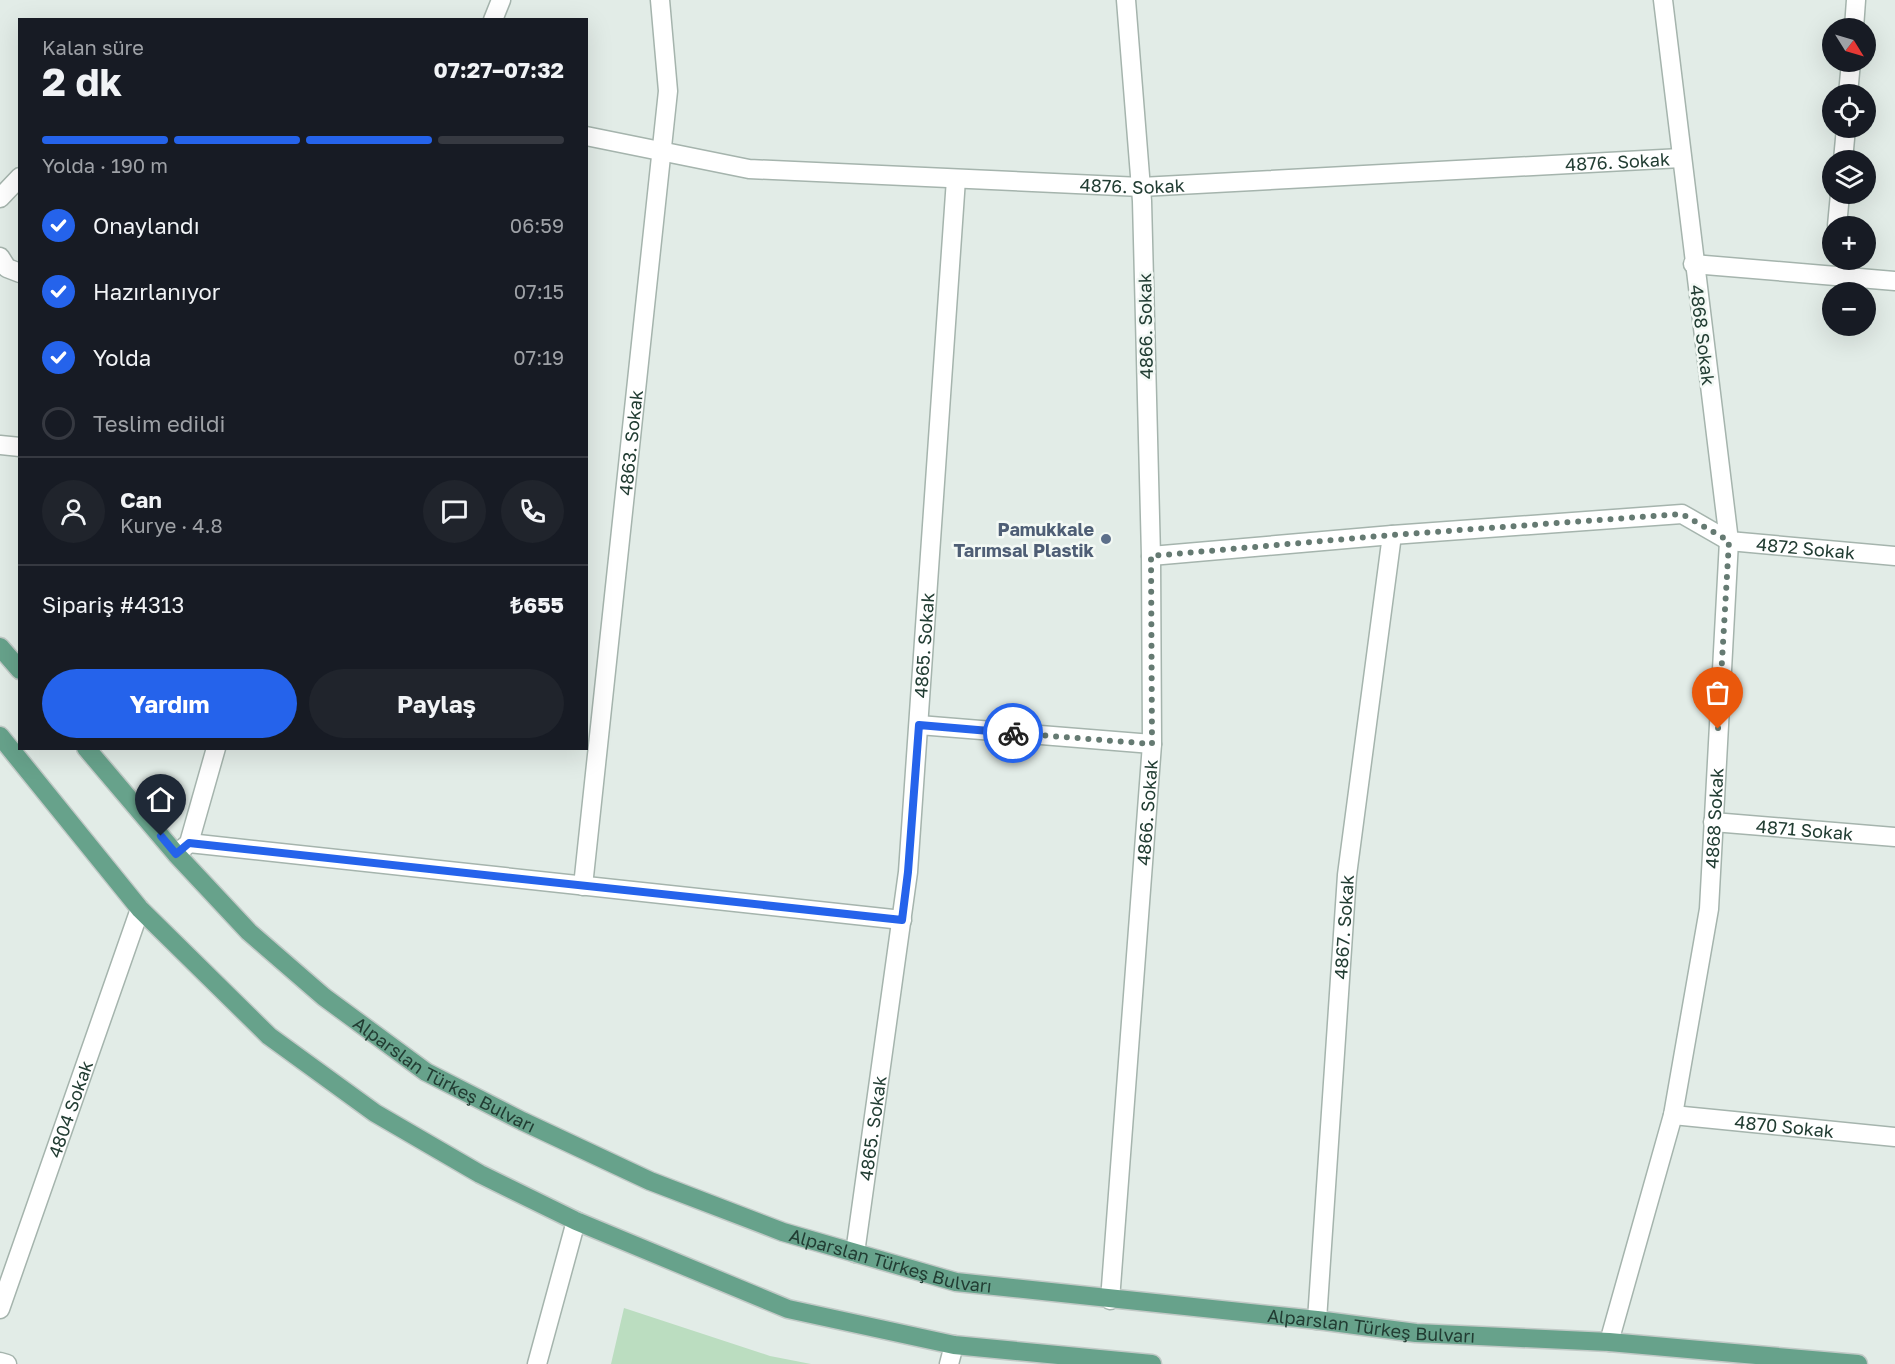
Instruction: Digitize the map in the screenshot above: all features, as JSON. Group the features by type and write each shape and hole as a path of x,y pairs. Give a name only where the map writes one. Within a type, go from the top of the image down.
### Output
{"main road":[{"path":"0,647 18,668"},
{"path":"0,736 140,909 269,1036 375,1113 480,1174 576,1221 788,1309 954,1345 1152,1364"},
{"name":"Alparslan Türkeş Bulvarı","path":"88,750 183,848 249,933 324,997 426,1072 522,1121 650,1181 783,1232 956,1282 1317,1320 1416,1333 1609,1342 1858,1364"}],"street":[{"path":"494,18 501,0"},
{"name":"4863. Sokak","path":"583,886 668,91 660,0"},
{"name":"4866. Sokak","path":"1110,1300 1152,744 1151,556 1141,187 1126,0"},
{"name":"4868 Sokak","path":"1609,1342 1673,1115 1709,909 1729,541 1663,0"},
{"path":"1855,18 1856,0"},
{"name":"4876. Sokak","path":"588,136 749,169 1141,187 1681,158"},
{"path":"0,198 18,179"},
{"name":"4865. Sokak","path":"855,1254 908,872 956,179"},
{"path":"0,257 7,268 18,272"},
{"path":"1694,264 1822,267"},
{"path":"1847,270 1895,281"},
{"path":"0,445 18,447"},
{"name":"4872 Sokak","path":"1151,556 1392,535 1682,514 1729,541 1895,556"},
{"name":"4867. Sokak","path":"1317,1320 1347,875 1392,535"},
{"path":"919,725 1152,744"},
{"path":"215,750 183,848 583,886 902,920"},
{"name":"4871 Sokak","path":"1713,822 1895,837"},
{"name":"4804 Sokak","path":"0,1309 140,909"},
{"name":"4870 Sokak","path":"1673,1115 1895,1137"},
{"path":"537,1364 576,1221"},
{"path":"949,1364 954,1345"},
{"path":"0,1362 7,1364"}],"green space":[{"path":"624,1308 770,1356 811,1364 611,1364"}],"way so far":[{"path":"1013,733 1152,744 1151,556 1392,535 1682,514 1729,541 1718,729"}],"place":[{"name":"Pamukkale Tarımsal Plastik","path":"1106,539"}],"route":[{"path":"161,836 176,854 189,843 902,920 908,872 919,725 1013,733"}]}
